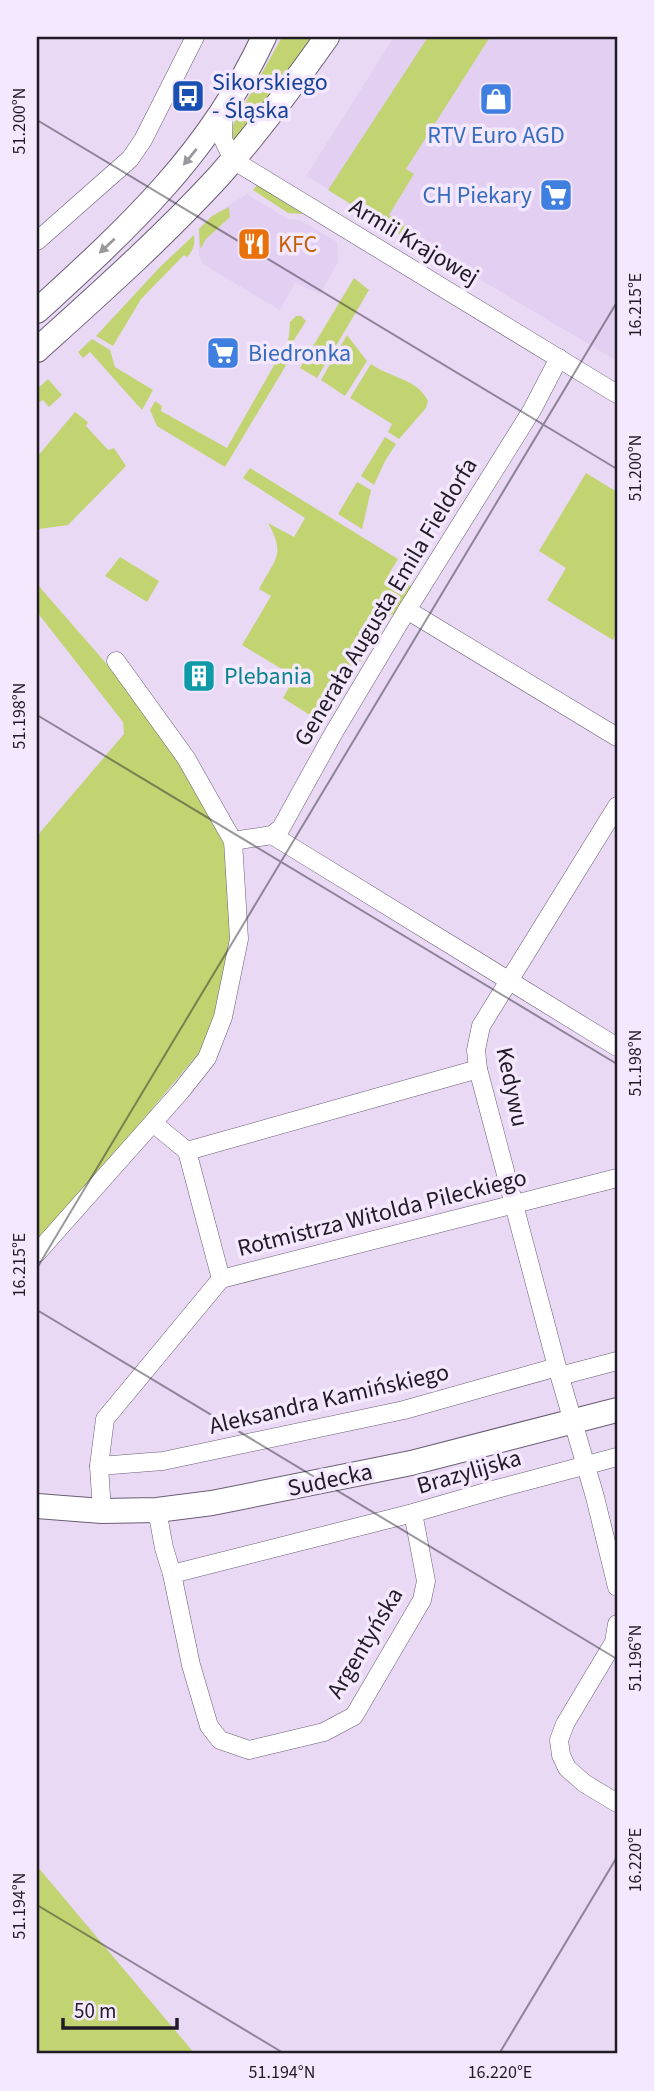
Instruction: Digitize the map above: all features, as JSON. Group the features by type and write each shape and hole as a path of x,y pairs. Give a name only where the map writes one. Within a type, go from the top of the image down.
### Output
{"street":[{"path":"37,240 130,159 143,140 195,37"},
{"path":"37,311 156,198 191,156 225,108 264,37"},
{"path":"37,350 143,252 233,160 280,103 327,37"},
{"path":"225,108 223,139 233,160"},
{"name":"Armii Krajowej","path":"233,160 617,394"},
{"name":"Generała Augusta Emila Fieldorfa","path":"272,835 286,819 333,734 532,410 559,358"},
{"path":"408,610 617,737"},
{"path":"37,1253 153,1123 206,1058 223,1017 239,939 233,841 186,758 116,661"},
{"name":"Kedywu","path":"559,1372 478,1069 476,1050 481,1026 617,806"},
{"path":"233,841 272,835 617,1047"},
{"path":"187,1151 478,1069"},
{"path":"153,1123 187,1151 221,1279"},
{"name":"Rotmistrza Witolda Pileckiego","path":"102,1511 99,1466 105,1419 221,1279 617,1178"},
{"name":"Aleksandra Kamińskiego","path":"99,1466 163,1461 617,1361"},
{"path":"559,1372 617,1587"},
{"name":"Sudecka","path":"37,1506 102,1511 158,1510 212,1503 342,1478 617,1410"},
{"name":"Brazylijska","path":"172,1574 413,1513 617,1457"},
{"name":"Argentyńska","path":"158,1510 191,1665 209,1726 220,1740 249,1750 324,1732 354,1716 422,1600 426,1581 413,1513"},
{"path":"617,1625 614,1642 565,1724 559,1740 567,1768 584,1783 617,1803"}],"shaded area":[{"path":"394,37 617,37 617,361 306,176"},
{"path":"247,194 288,219 300,220 337,242 338,262 320,294 295,283 280,310 203,264 199,255 198,228"}],"green space":[{"path":"282,37 317,37 232,146 233,125"},
{"path":"428,37 490,37 406,169 414,174 389,215 414,233 409,240 328,190"},
{"path":"257,185 303,214 288,213 253,190"},
{"path":"229,207 230,217 206,239 201,248 199,229 212,216"},
{"path":"194,235 194,246 187,257 184,255 141,299 113,346 96,336 160,267"},
{"path":"354,278 369,290 317,378 300,368"},
{"path":"296,316 301,316 306,321 289,348 286,346 290,322"},
{"path":"347,335 367,361 345,396 321,380"},
{"path":"92,339 110,350 115,367 153,390 142,410 90,352 83,358 78,352"},
{"path":"281,353 291,357 225,467 157,426 150,410 155,401 162,406 161,411 227,448"},
{"path":"371,364 411,383 428,401 426,408 399,439 388,432 392,424 350,398"},
{"path":"48,379 62,395 49,407 43,400 40,402 37,399 37,389"},
{"path":"75,412 88,422 86,426 108,450 114,448 126,466 68,525 39,529 37,457"},
{"path":"385,437 396,444 374,485 361,476"},
{"path":"250,468 398,559 390,572 414,588 397,616 391,614 321,722 283,698 295,677 242,645 271,596 259,589 274,563 277,550 268,523 294,537 305,518 243,478"},
{"path":"586,473 617,492 617,633 613,640 547,600 566,568 539,551"},
{"path":"357,482 371,490 362,529 338,514"},
{"path":"120,557 159,581 147,602 105,576"},
{"path":"37,584 132,693 185,770 228,843 231,954 207,1043 37,1241 37,836 124,734 123,722 37,612"},
{"path":"37,1866 195,2054 37,2054"}],"place":[{"name":"Sikorskiego - Śląska","path":"188,96"},
{"name":"RTV Euro AGD","path":"496,99"},
{"name":"CH Piekary","path":"556,195"},
{"name":"KFC","path":"254,244"},
{"name":"Biedronka","path":"223,353"},
{"name":"Plebania","path":"199,676"}]}
